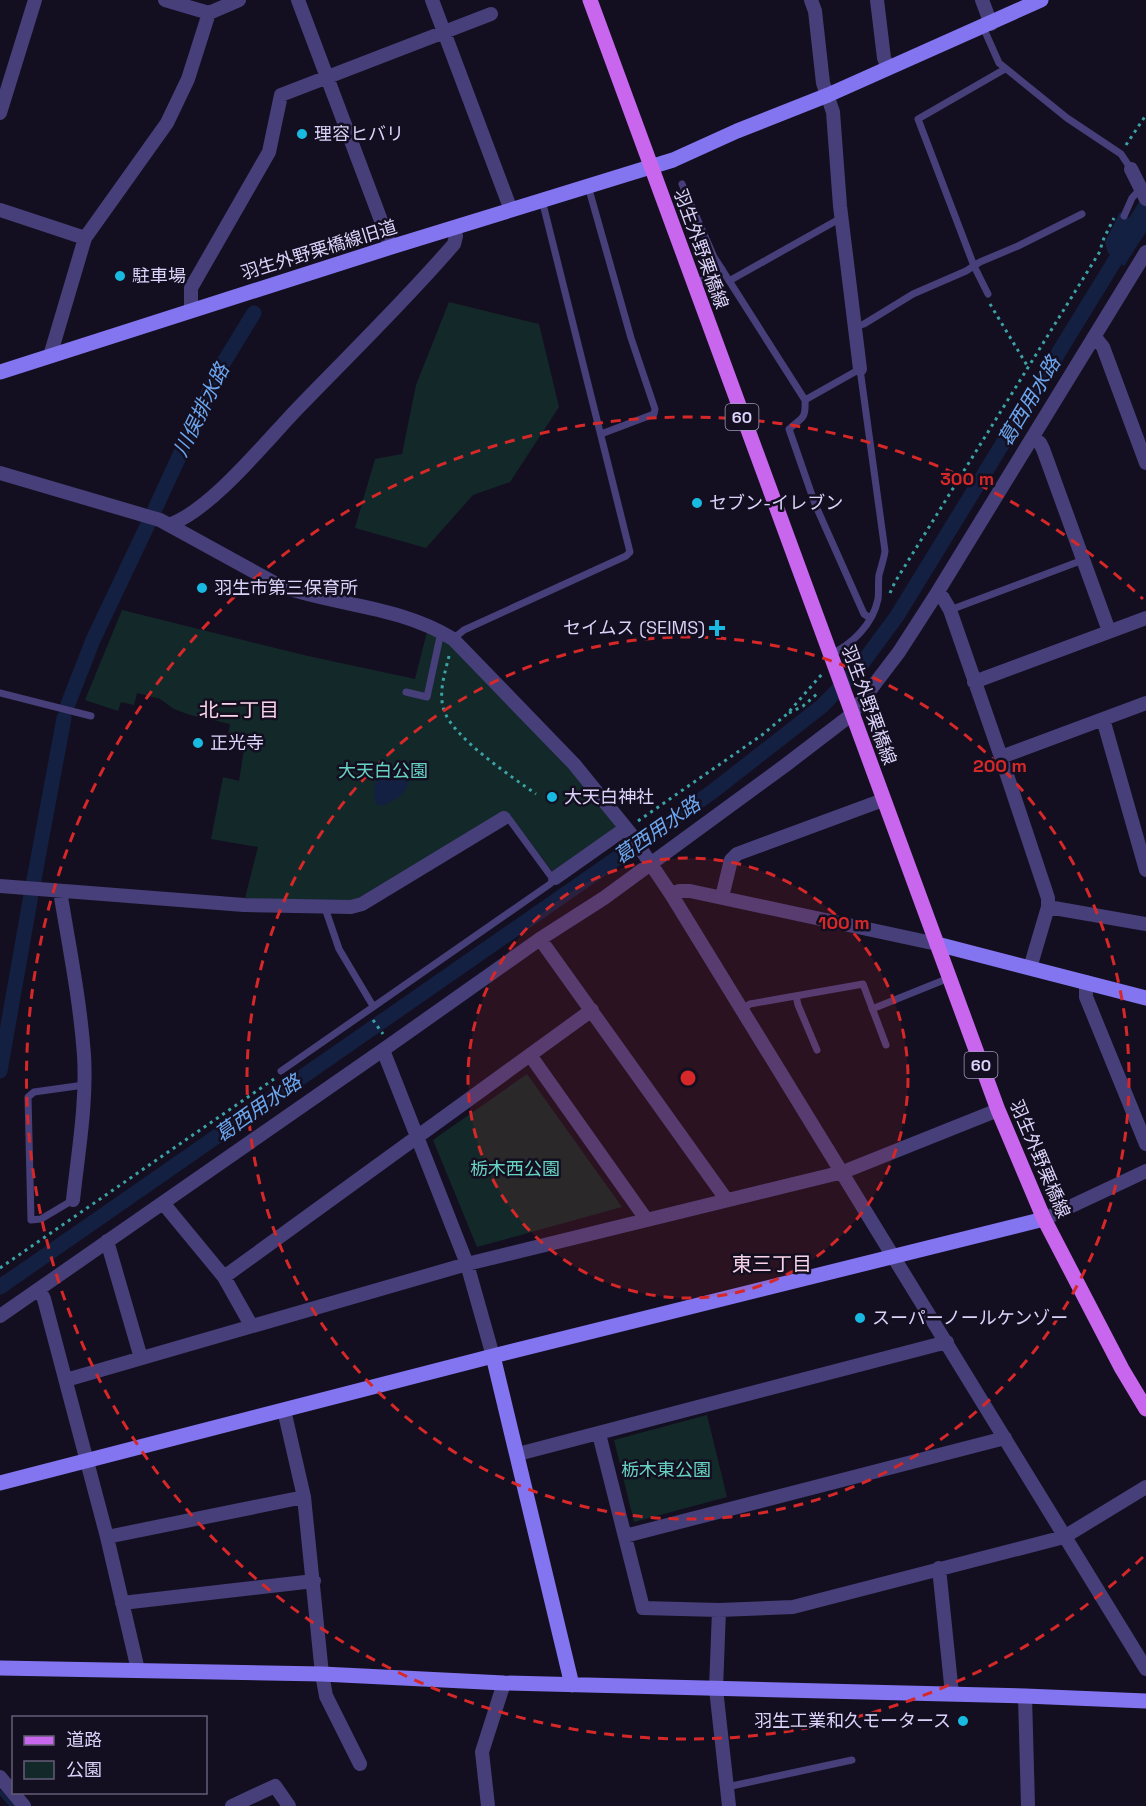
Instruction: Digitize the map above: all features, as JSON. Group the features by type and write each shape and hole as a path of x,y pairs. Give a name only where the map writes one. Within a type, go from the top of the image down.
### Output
{"main road":[{"name":"羽生外野栗橋線","path":"590,0 694,285 828,666 850,711 998,1110 1044,1219 1122,1369 1146,1409"}],"street":[{"path":"0,113 35,0"},
{"path":"165,0 209,13 239,0"},
{"path":"298,0 391,247"},
{"path":"432,0 511,210"},
{"path":"811,0 815,11 824,83 833,112 841,218 860,369"},
{"path":"877,0 884,58 888,68"},
{"path":"982,0 987,26"},
{"name":"羽生外野栗橋線旧道","path":"0,372 673,160 987,26 1041,0"},
{"path":"50,356 85,238 168,123 188,79 209,13"},
{"path":"191,310 191,288 269,152 282,95 491,14"},
{"path":"1131,170 1143,193"},
{"path":"0,210 85,238"},
{"path":"160,520 191,515 217,492 450,249 456,236 454,229"},
{"path":"0,1316 540,939 604,898 649,860 787,764 850,711 900,652 1146,252"},
{"path":"1095,337 1103,347 1146,463"},
{"path":"1033,438 1040,443 1043,449 1109,631"},
{"path":"0,473 160,520 280,586 300,593 398,614 447,635 574,764 630,828 1146,1669"},
{"path":"937,593 950,610 1048,898 1048,907 1030,968"},
{"path":"974,682 1146,618"},
{"path":"1001,757 1146,703"},
{"path":"1103,719 1146,870"},
{"path":"722,897 731,860 737,854 883,800"},
{"path":"0,886 244,905 351,907 363,904 504,818"},
{"path":"555,878 630,828"},
{"path":"60,891 77,988 84,1056 82,1126 73,1200"},
{"path":"671,894 690,891 722,897 937,944 1146,998"},
{"path":"1048,907 1146,924"},
{"path":"540,939 726,1199"},
{"path":"1086,982 1086,997 1142,1124 1146,1144"},
{"path":"224,1277 592,1010"},
{"path":"383,1050 467,1264 518,1454 572,1685"},
{"path":"530,1055 646,1219"},
{"path":"66,1380 467,1264 843,1172 998,1110"},
{"path":"0,1483 493,1356 1044,1219 1146,1172"},
{"path":"163,1203 224,1277 251,1325"},
{"path":"107,1241 141,1358"},
{"path":"39,1289 44,1299 88,1461 138,1670"},
{"path":"518,1454 946,1342"},
{"path":"284,1410 304,1497 326,1696 360,1764"},
{"path":"599,1434 643,1608 719,1610 793,1607 1064,1537 1146,1487"},
{"path":"625,1536 1005,1438"},
{"path":"107,1537 304,1497"},
{"path":"939,1568 952,1694"},
{"path":"122,1603 314,1581"},
{"path":"719,1610 716,1689 729,1806"},
{"path":"0,1668 322,1674 504,1683 1146,1701"},
{"path":"489,1806 482,1752 504,1683"},
{"path":"1025,1696 1028,1806"},
{"path":"0,1777 12,1792"},
{"path":"232,1806 275,1785 289,1806"},
{"path":"14,1794 24,1806"}],"lane":[{"path":"987,26 999,63 1067,118 1121,154 1131,170"},
{"path":"988,294 974,266 918,119 1005,69"},
{"path":"682,184 714,257 805,400 804,417 789,429 814,504 864,614 870,618"},
{"path":"588,186 631,338 656,409 654,414 601,434"},
{"path":"1121,214 1132,198 1143,193"},
{"path":"406,692 428,697 447,635 464,630 626,556 630,552 542,200"},
{"path":"854,327 864,324 913,294 1082,214"},
{"path":"729,281 841,218"},
{"path":"694,285 722,270"},
{"path":"805,400 860,369 885,551 879,576 878,597 870,618 828,666"},
{"path":"950,610 1083,560"},
{"path":"0,693 91,716"},
{"path":"281,1071 550,884 555,878 550,875 509,819 504,818"},
{"path":"325,908 339,949 373,1006"},
{"path":"872,1009 949,978"},
{"path":"741,1010 750,1004 863,984 886,1045"},
{"path":"796,996 817,1050"},
{"path":"73,1200 41,1219 31,1220 28,1098 34,1092 84,1085"},
{"path":"727,1787 852,1760"}],"path":[{"path":"1121,154 1146,114"},
{"path":"888,598 895,582 1099,253 1104,238 1121,214"},
{"path":"988,294 988,299 1028,367"},
{"path":"447,635 441,696 443,710 450,723 489,760 536,794"},
{"path":"630,828 743,749 787,714 828,666"},
{"path":"787,714 803,706 817,694"},
{"path":"371,1017 383,1035"},
{"path":"0,1268 277,1077 281,1071"}],"green space":[{"path":"449,302 539,324 559,407 510,482 473,495 426,548 355,528 375,459 402,454 416,385"},
{"name":"大天白公園","path":"122,610 308,656 415,679 428,628 446,639 567,766 616,823 615,831 557,872 552,871 509,814 497,815 350,903 245,898 258,847 211,839 223,777 239,781 245,743 228,737 230,724 190,715 174,709 160,699 137,693 134,705 121,702 118,711 85,700"},
{"name":"栃木西公園","path":"527,1074 622,1207 477,1247 433,1140"},
{"name":"栃木東公園","path":"707,1415 727,1497 634,1522 614,1440"}],"water":[{"path":"1146,191 1146,232 1124,266 1108,253 1105,242 1120,212 1129,218"},
{"path":"401,769 409,772 406,790 398,798 381,806 375,802 374,787 380,775"}],"waterway":[{"name":"葛西用水路","path":"0,1287 712,792 822,706 858,669 897,616 1146,210"},
{"name":"川俣排水路","path":"155,509 219,370 254,313"},
{"name":"川俣排水路","path":"68,704 93,640 149,522"},
{"name":"川俣排水路","path":"33,885 64,718"},
{"name":"川俣排水路","path":"0,1071 31,895"},
{"path":"0,1792 12,1806"}],"place":[{"name":"理容ヒバリ","path":"302,134"},
{"name":"駐車場","path":"120,276"},
{"name":"セブン-イレブン","path":"697,503"},
{"name":"羽生市第三保育所","path":"202,588"},
{"name":"セイムス (SEIMS)","path":"717,628"},
{"name":"正光寺","path":"198,743"},
{"name":"大天白神社","path":"552,797"},
{"name":"スーパーノールケンゾー","path":"860,1318"},
{"name":"羽生工業和久モータース","path":"963,1721"}],"district":[{"name":"北二丁目","path":"239,710"},
{"name":"東三丁目","path":"772,1264"}]}
